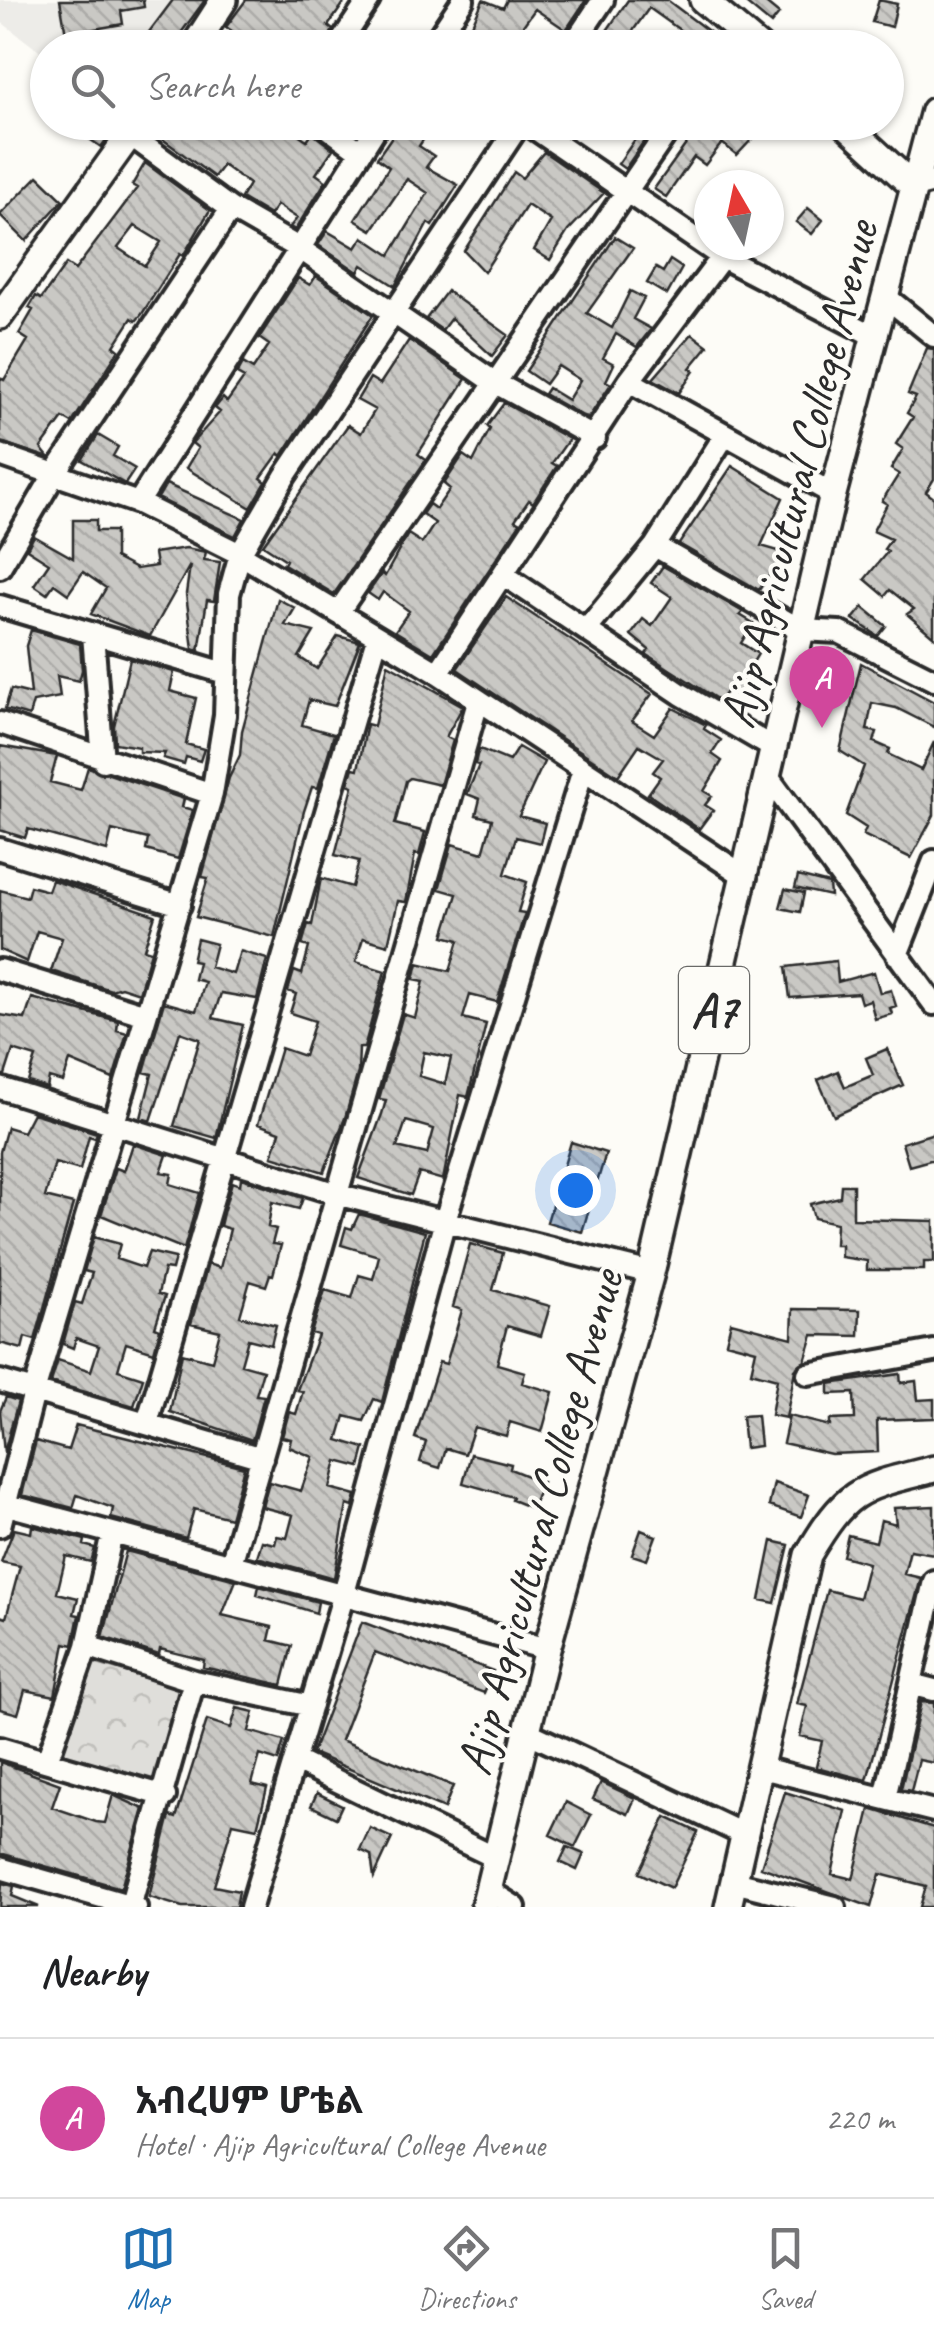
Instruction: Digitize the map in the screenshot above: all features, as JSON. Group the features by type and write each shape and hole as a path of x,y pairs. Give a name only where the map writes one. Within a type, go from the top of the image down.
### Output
{"main road":[{"path":"210,30 224,0"},
{"path":"703,0 727,30"},
{"name":"Ajip Agricultural College Avenue","path":"486,1898 548,1649 652,1273 833,494 886,298 924,185 934,111"},
{"path":"0,316 126,140"},
{"path":"866,140 924,185"},
{"path":"731,1894 808,1556 833,1512 862,1487 934,1469"}],"street":[{"path":"348,30 369,0"},
{"path":"443,30 463,0"},
{"path":"584,30 603,0"},
{"path":"147,140 231,209 302,250 494,382 595,438"},
{"path":"345,140 361,152"},
{"path":"138,503 369,140"},
{"path":"0,1526 34,1392 212,794 225,715 229,594 240,554 285,476 511,140"},
{"path":"549,140 694,239"},
{"path":"339,612 662,140"},
{"path":"0,567 54,475 231,209"},
{"path":"438,674 629,381 720,260"},
{"path":"726,260 876,338"},
{"path":"886,298 934,336"},
{"path":"629,381 833,494"},
{"path":"587,629 654,546 726,435"},
{"path":"0,456 138,503 240,554 438,674 746,877"},
{"path":"654,546 802,630 839,632 934,680"},
{"path":"504,574 681,694 776,748"},
{"path":"0,606 224,674"},
{"path":"93,634 102,761"},
{"path":"147,1423 377,638"},
{"path":"231,1564 340,1195 478,702"},
{"path":"0,723 102,761 212,794"},
{"path":"251,1907 343,1597 444,1224 583,770"},
{"path":"768,777 934,1004"},
{"path":"0,849 180,905"},
{"path":"897,955 934,861"},
{"path":"0,970 146,1015"},
{"path":"0,1088 340,1195 652,1273"},
{"path":"808,1374 934,1351"},
{"path":"0,1381 262,1458"},
{"path":"3,1504 548,1649"},
{"path":"48,1761 87,1646 112,1533"},
{"path":"885,1798 934,1581"},
{"path":"87,1646 194,1681 311,1706"},
{"path":"0,1868 132,1906 194,1681"},
{"path":"911,1684 934,1690"},
{"path":"527,1732 747,1836"},
{"path":"0,1748 165,1796"},
{"path":"296,1760 496,1858"},
{"path":"762,1768 934,1811"},
{"path":"731,1894 835,1907"},
{"path":"486,1898 515,1907"}],"shaded area":[{"path":"0,0 216,0 194,30 30,30 30,44 0,21"}],"green space":[{"path":"91,1662 180,1688 154,1780 62,1754"}],"building":[{"path":"60,0 143,0 144,7 121,11 123,24 65,30"},
{"path":"173,0 205,0 183,30 150,30"},
{"path":"246,0 346,0 328,26 333,30 226,27"},
{"path":"483,0 503,8 507,0 586,0 566,30 535,9 520,30 470,30"},
{"path":"628,0 667,0 707,30 680,30 649,8 634,30 607,30"},
{"path":"742,0 762,0 779,14 771,24"},
{"path":"879,0 897,4 892,27 872,22"},
{"path":"164,140 321,140 333,149 316,174 326,181 295,230 290,227 297,218 277,205 270,215 241,198 249,184 223,165 214,177"},
{"path":"390,140 423,140 419,146 434,156 426,167 458,185 432,226 428,223 395,286 362,265 358,272 318,245 327,231 356,248 363,237 390,255 428,193 407,179 372,230 355,220 389,167 377,158"},
{"path":"635,140 645,140 625,169 618,164"},
{"path":"689,140 751,140 737,155 722,143 705,165 694,157 666,197 654,189"},
{"path":"544,152 604,193 568,231 550,260 534,250 551,221 527,205 484,272 464,251 514,172 522,178"},
{"path":"145,163 210,210 142,314 136,321 132,318 114,346 119,350 72,423 63,418 41,448 49,458 0,442 0,378 4,380 28,340 19,334 33,310 29,308 36,296 41,299 66,264 75,270 137,188 132,185","holes":["135,226 161,242 145,266 118,248"]},
{"path":"38,176 63,200 26,241 0,215"},
{"path":"808,208 823,220 812,234 796,222"},
{"path":"615,237 633,248 587,313 612,328 630,291 644,298 633,319 651,329 637,347 616,334 603,358 614,364 606,381 611,384 589,417 544,394 548,388 568,400 580,380 558,366 545,384 526,371"},
{"path":"670,260 682,268 667,295 647,283 656,268 663,272"},
{"path":"316,276 373,315 282,456 279,453 261,478 266,482 251,508 186,468 198,448 192,443 220,412 215,408 223,398 227,402 244,378 237,374 243,363 253,369 269,345 259,338 298,278 310,285"},
{"path":"447,291 508,335 492,356 451,318 442,330 426,319"},
{"path":"692,334 708,346 690,368 694,371 679,393 653,379"},
{"path":"409,340 466,379 418,454 426,460 334,594 284,564 286,560 263,545 348,425 361,433 375,410 357,400 370,378 380,384"},
{"path":"927,348 934,349 934,479 926,492 934,498 934,637 907,614 914,609 890,590 885,596 865,579 888,551 884,549 891,539 873,531 887,504 882,501 899,474 891,469 903,449 896,444 913,417 907,413 916,397 908,394"},
{"path":"504,403 569,439 552,463 557,466 533,503 529,500 515,520 520,523 433,654 395,631 409,611 383,592 378,600 368,593 382,573 385,576 408,534 422,543 435,523 422,514 429,504 436,509 450,489 444,484 463,455 473,462 490,429 487,426"},
{"path":"98,435 118,447 113,456 135,469 125,484 82,460"},
{"path":"732,466 783,498 761,546 789,554 783,577 771,573 759,590 679,544"},
{"path":"166,484 244,519 235,536 158,498"},
{"path":"73,520 96,520 96,531 115,531 115,558 136,569 156,566 154,553 186,548 206,552 204,560 220,562 214,601 207,600 199,651 193,649 186,594 190,565 150,636 91,614 106,588 83,572 68,594 54,584 47,594 34,585 49,563 27,549 34,536 73,558"},
{"path":"663,566 743,612 740,615 753,623 741,643 758,654 746,674 754,679 742,698 728,689 720,701 646,654 649,650 631,635 643,619 652,626 672,597 651,583"},
{"path":"506,597 652,694 632,721 654,735 673,708 706,725 704,729 721,740 712,754 722,761 704,791 712,796 705,805 713,810 699,829 648,794 660,777 653,772 663,759 639,745 618,776 457,669"},
{"path":"278,599 295,608 285,625 314,632 299,657 317,669 338,636 360,642 335,706 309,700 302,725 334,734 318,788 312,787 304,811 274,937 196,917 208,878 202,877 229,778 240,755 242,731"},
{"path":"863,607 886,626 878,636 853,619"},
{"path":"31,630 80,644 82,670 79,681 57,676 60,697 33,702 29,716 5,709 11,689 31,694 26,646"},
{"path":"130,659 174,672 170,691 196,698 186,744 204,749 200,761 186,757 184,764 163,758 165,753 139,752 139,747 115,743 114,726"},
{"path":"861,663 934,702 934,727 896,708 872,703 867,730 877,732 874,742 890,749 888,754 921,770 934,742 934,815 911,858 863,835 866,828 846,815 864,766 840,751"},
{"path":"388,664 463,706 446,737 453,740 440,785 410,778 406,781 395,824 425,832 419,855 415,854 406,902 398,901 388,945 363,938 356,962 385,971 364,1048 359,1048 358,1072 345,1118 324,1172 272,1156 280,1132 258,1124 281,1048 304,1056 315,1021 290,1013 296,994 288,991 294,971 302,974 309,947 302,945 308,924 312,925 321,878 352,887 359,861 335,855 353,786 348,784 353,768 358,769 367,724 374,726"},
{"path":"0,746 57,756 50,782 81,790 88,767 184,799 182,807 193,810 178,859 146,850 148,839 112,830 107,851 28,829 25,838 0,830"},
{"path":"518,747 544,762 519,816 545,823 540,843 516,837 505,874 527,882 518,912 525,913 497,1002 470,995 463,1018 486,1024 468,1097 460,1095 443,1180 419,1173 411,1195 358,1178 386,1100 379,1099 403,1014 415,1018 424,981 414,979 418,963 450,971 459,940 444,936 457,894 439,889 452,844 483,853 492,819 476,815 480,799 467,794 479,765 475,764 477,755 480,749 509,761","holes":["424,1052 451,1058 445,1084 419,1076","406,1121 434,1129 427,1154 397,1147"]},
{"path":"798,876 829,884 830,896 795,888"},
{"path":"52,880 155,915 144,949 151,951 139,993 121,987 111,990 51,971 62,938 37,931 27,962 0,950 0,890 27,897 30,886 48,891"},
{"path":"785,889 804,893 800,912 780,908"},
{"path":"197,939 216,944 210,967 233,974 240,951 267,959 257,999 221,993 213,1018 243,1025 216,1138 174,1126 200,1039 180,1032 151,1121 141,1118 152,1074 144,1072 164,1002 196,1011 205,982 194,979 198,962 192,961"},
{"path":"836,961 838,982 874,972 880,993 891,990 896,1006 890,1008 892,1014 875,1019 870,1000 861,1003 858,993 790,998 786,967"},
{"path":"32,998 118,1021 117,1030 127,1033 113,1079 70,1061 63,1082 49,1078 47,1088 28,1082 36,1057 13,1050 5,1075 0,1075 0,1015 25,1019"},
{"path":"887,1049 903,1085 834,1116 818,1080 838,1071 845,1087 873,1075 866,1058"},
{"path":"33,1113 97,1133 95,1138 89,1136 80,1170 55,1163 45,1197 73,1204 35,1340 25,1337 22,1349 0,1343 0,1152 7,1127 23,1132"},
{"path":"934,1133 934,1159 909,1166 902,1143"},
{"path":"571,1142 606,1153 582,1232 547,1222"},
{"path":"133,1144 167,1155 161,1172 172,1174 170,1184 200,1193 184,1249 101,1215 116,1168 124,1171"},
{"path":"241,1178 303,1198 299,1209 272,1202 268,1227 276,1229 272,1244 281,1245 273,1275 270,1274 266,1286 250,1281 240,1316 276,1325 271,1345 248,1339 241,1364 263,1370 256,1395 264,1396 252,1440 170,1412 182,1353 212,1361 220,1331 191,1324 208,1264 220,1268 230,1229 220,1226 223,1213 232,1182 240,1185"},
{"path":"841,1185 853,1185 853,1219 934,1221 934,1262 924,1262 924,1270 867,1270 867,1261 841,1257 841,1245 835,1245 836,1223 814,1218 810,1204 840,1197"},
{"path":"359,1214 425,1232 382,1402 374,1399 364,1421 345,1416 338,1440 365,1448 360,1467 337,1461 330,1488 356,1495 353,1507 347,1505 334,1578 257,1557 262,1541 275,1544 277,1536 287,1538 293,1515 262,1507 269,1482 301,1491 313,1457 289,1447 291,1439 282,1437 289,1412 296,1414 303,1391 297,1390 318,1335 311,1333 325,1290 352,1298 359,1275 373,1279 379,1256 341,1245 346,1227 352,1229"},
{"path":"94,1237 120,1244 116,1259 143,1268 149,1252 175,1258 172,1270 164,1269 158,1294 165,1296 155,1327 160,1329 154,1352 126,1343 118,1370 143,1378 134,1406 51,1382 58,1360 91,1371 99,1346 76,1338 73,1348 63,1344 75,1302 82,1304 92,1273 84,1271"},
{"path":"470,1244 503,1253 493,1290 550,1306 541,1336 507,1326 497,1364 525,1372 522,1383 553,1392 542,1432 510,1422 506,1436 474,1427 465,1454 446,1448 440,1468 420,1462 426,1442 415,1438 439,1362 446,1364 462,1310 453,1307"},
{"path":"793,1309 860,1310 859,1336 813,1335 805,1361 795,1370 786,1418 771,1415 777,1379 751,1372 756,1350 726,1342 731,1322 792,1338"},
{"path":"900,1374 901,1383 916,1381 918,1400 934,1399 934,1418 877,1420 878,1452 831,1454 783,1443 789,1416 830,1426 830,1420 855,1419 854,1393 829,1394 829,1384"},
{"path":"6,1397 18,1401 4,1453 0,1411"},
{"path":"757,1415 760,1446 745,1448 742,1416"},
{"path":"76,1425 244,1467 230,1518 194,1509 186,1538 111,1518 113,1508 77,1495 73,1508 22,1495 36,1441 68,1450"},
{"path":"471,1454 511,1464 510,1469 542,1482 532,1508 512,1500 513,1497 463,1483"},
{"path":"774,1483 809,1495 801,1517 769,1506"},
{"path":"934,1506 934,1554 910,1550 904,1574 921,1578 867,1780 816,1767 822,1741 800,1736 807,1706 797,1704 827,1590 859,1598 868,1563 843,1556 848,1535 876,1542 881,1520 896,1524 894,1508"},
{"path":"32,1526 85,1540 84,1545 95,1548 91,1562 66,1556 57,1593 78,1598 74,1614 79,1615 73,1645 65,1643 55,1696 25,1690 18,1714 0,1709 0,1616 6,1618 20,1566 1,1562 14,1529 31,1533"},
{"path":"641,1530 656,1536 647,1560 632,1555"},
{"path":"772,1541 789,1545 775,1603 760,1600"},
{"path":"126,1551 236,1580 222,1615 272,1627 269,1640 292,1646 282,1685 203,1667 204,1660 160,1649 159,1655 103,1637"},
{"path":"259,1586 318,1602 316,1613 257,1595"},
{"path":"362,1622 493,1671 484,1693 375,1652 341,1740 453,1786 444,1809 312,1753"},
{"path":"921,1702 934,1703 934,1763 919,1760 911,1791 901,1789"},
{"path":"237,1708 254,1712 249,1731 284,1741 278,1761 260,1755 252,1784 267,1788 257,1828 233,1823 214,1886 239,1891 236,1907 182,1907 149,1897 170,1816 176,1818 207,1720 231,1728"},
{"path":"0,1762 60,1784 52,1807 96,1822 105,1823 113,1795 144,1809 121,1888 0,1853"},
{"path":"601,1782 635,1798 628,1814 593,1799"},
{"path":"785,1792 846,1811 832,1874 853,1879 870,1809 934,1828 934,1907 920,1907 926,1886 880,1874 871,1907 761,1867"},
{"path":"317,1793 342,1805 336,1818 311,1806"},
{"path":"566,1802 591,1815 575,1847 550,1835"},
{"path":"666,1817 698,1832 671,1888 639,1873"},
{"path":"370,1828 392,1838 374,1877 371,1855 360,1850"},
{"path":"567,1847 584,1854 577,1870 560,1862"},
{"path":"2,1883 14,1886 12,1896 39,1907 0,1907"}],"place":[{"name":"አብረሀም ሆቴል","path":"822,728"}]}
